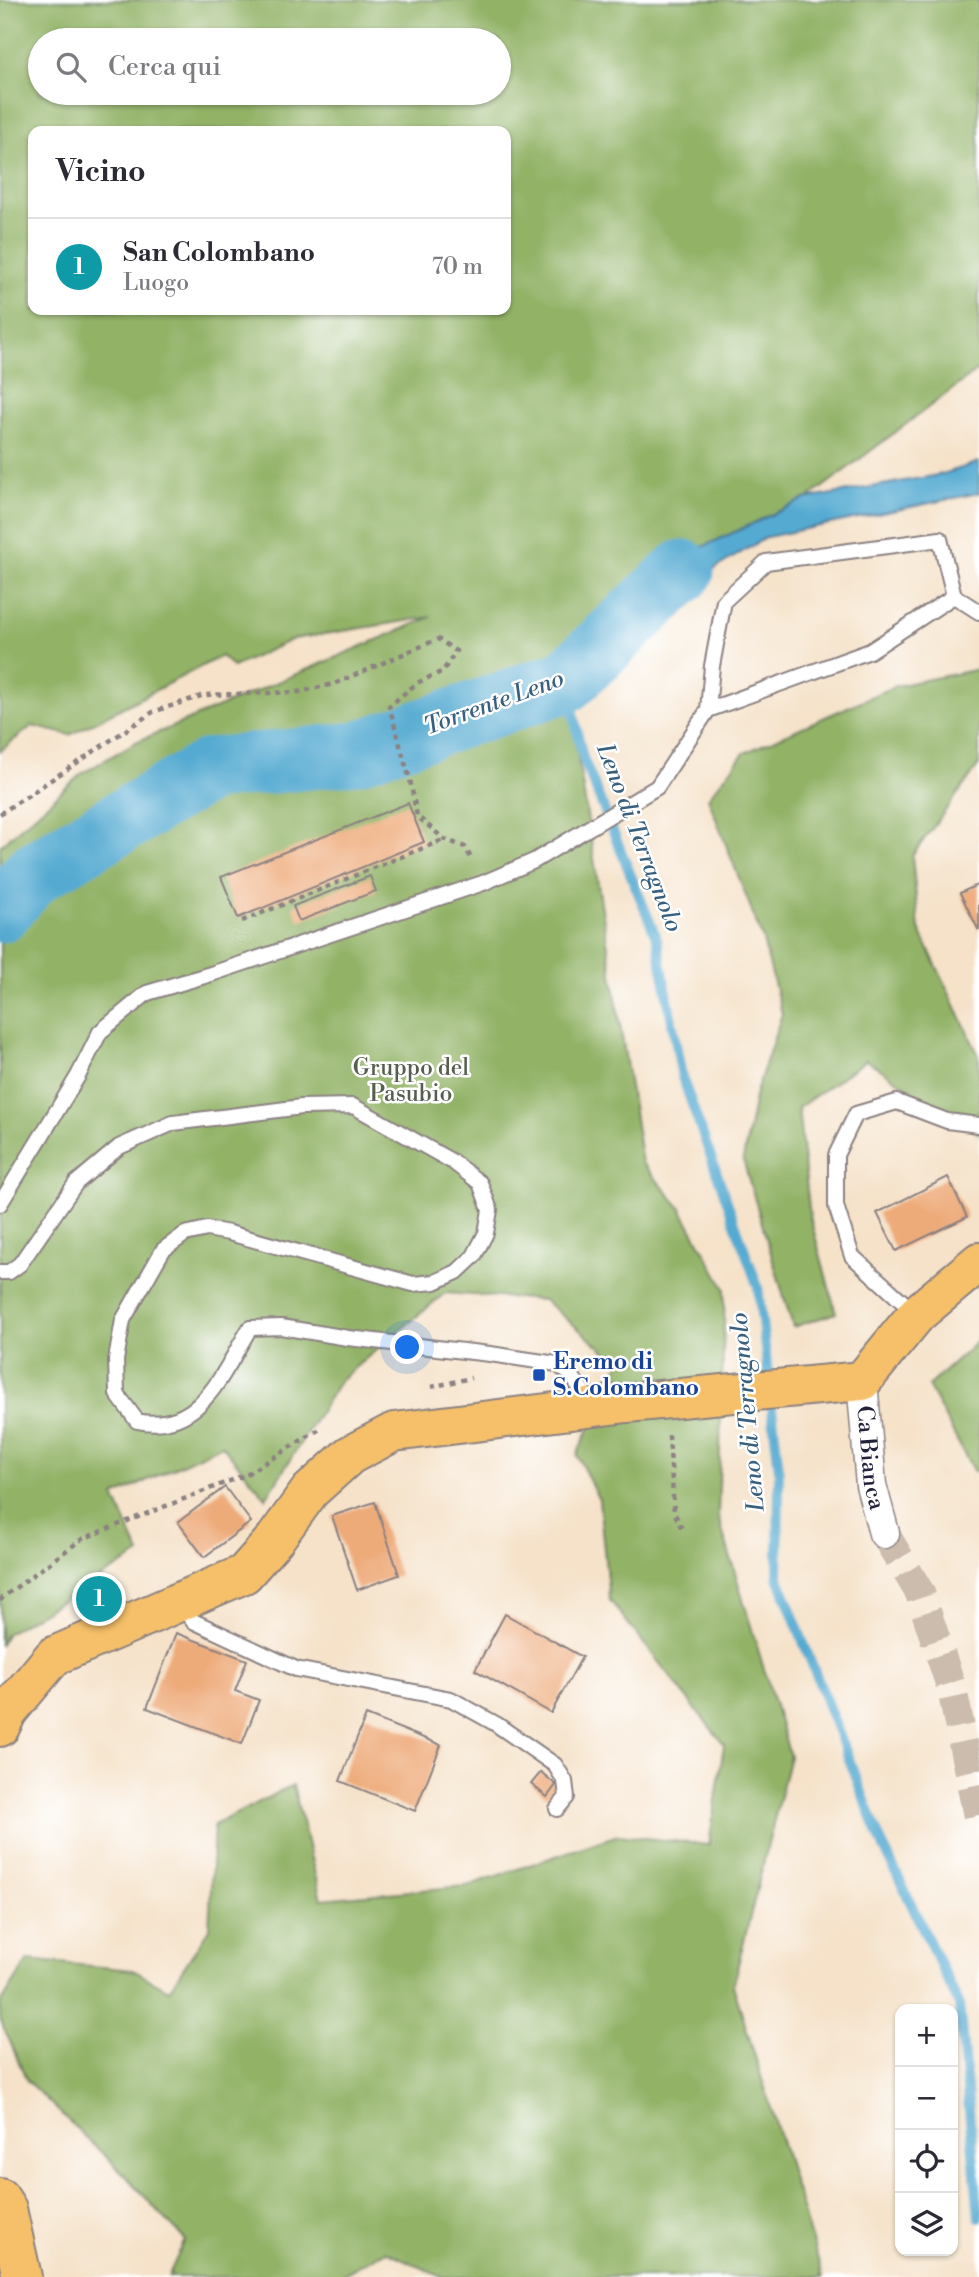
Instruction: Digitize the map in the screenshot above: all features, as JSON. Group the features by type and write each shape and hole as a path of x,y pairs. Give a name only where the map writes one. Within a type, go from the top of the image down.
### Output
{"main road":[{"path":"0,1727 8,1711 54,1656 244,1574 275,1539 310,1492 350,1455 394,1432 846,1382 917,1314 979,1262"},
{"path":"0,2197 7,2209 22,2277"}],"street":[{"name":"Ca Bianca","path":"846,1382 884,1533"}],"lane":[{"path":"0,1204 72,1085 100,1032 147,993 211,975 483,883 534,861 657,788 708,710 712,666 724,601 766,562 940,539 954,596 979,612"},
{"path":"708,710 870,651 954,596"},
{"path":"917,1314 852,1255 836,1206 836,1154 856,1114 897,1102 947,1121 979,1125"},
{"path":"1,1276 20,1264 76,1183 119,1147 173,1123 302,1107 354,1106 453,1162 480,1183 491,1210 485,1233 474,1256 457,1272 435,1282 413,1284 229,1233 207,1230 185,1234 163,1250 123,1320 116,1360 117,1394 137,1421 153,1424 173,1421 191,1413 208,1396 250,1328 281,1327 362,1340 557,1364 611,1406"},
{"path":"178,1603 193,1621 296,1669 451,1699 505,1730 555,1765 565,1781 567,1797 558,1809"}],"path":[{"path":"0,814 153,712 204,695 299,692 334,684 438,639 456,651 443,671 416,683 389,706 417,816 444,839 465,846 483,883"},
{"path":"242,921 444,839"},
{"path":"427,1388 477,1377"},
{"path":"670,1425 674,1512 683,1531"},
{"path":"0,1601 82,1539 245,1475 321,1428"}],"green space":[{"name":"Gruppo del Pasubio","path":"0,0 979,0 979,369 566,681 642,1163 680,1207 725,1289 718,1516 790,1756 733,1985 823,2277 442,2277 386,2251 338,2277 168,2277 185,2240 122,2172 27,2081 0,2019 0,2005 28,1960 133,1970 169,1990 209,1929 214,1825 293,1785 321,1899 467,1886 618,1835 709,1845 724,1745 609,1599 599,1500 577,1455 619,1363 544,1300 445,1293 340,1380 266,1498 222,1445 114,1496 140,1554 6,1634 0,1646 0,846 81,774 136,742 431,617 293,639 233,667 221,656 70,735 32,726 0,751"},
{"path":"979,669 979,765 912,856 919,929 979,1056 979,1134 866,1060 798,1108 810,1217 836,1313 793,1327 743,1160 756,1092 782,1014 763,940 708,798 744,753 895,686"},
{"path":"979,1340 979,1472 974,1472 928,1386"}],"water":[{"path":"979,462 979,493 767,537 706,574 633,647 603,603 698,549 805,499 943,474"}],"building":[{"path":"408,803 424,842 238,918 221,877"},
{"path":"370,876 376,891 299,921 293,906"},
{"path":"979,884 979,931 960,893"},
{"path":"948,1177 967,1217 896,1251 877,1213"},
{"path":"225,1487 251,1522 204,1557 178,1522"},
{"path":"375,1502 399,1575 357,1590 332,1516"},
{"path":"505,1614 582,1657 551,1713 475,1670"},
{"path":"176,1633 247,1660 235,1691 259,1700 242,1744 147,1708"},
{"path":"366,1715 441,1745 415,1811 340,1781"},
{"path":"541,1772 556,1785 547,1797 531,1784"}],"waterway":[{"name":"Torrente Leno","path":"0,911 34,873 211,769 356,753 566,681 683,571"},
{"name":"Leno di Terragnolo","path":"566,681 583,758 657,939 682,1077 758,1287 779,1470 778,1577 880,1839 959,2004 979,2217"}],"tunnel":[{"path":"884,1533 920,1593 952,1689 979,1821"}],"place":[{"name":"Eremo di S.Colombano","path":"539,1375"},
{"name":"San Colombano","path":"99,1599"}]}
